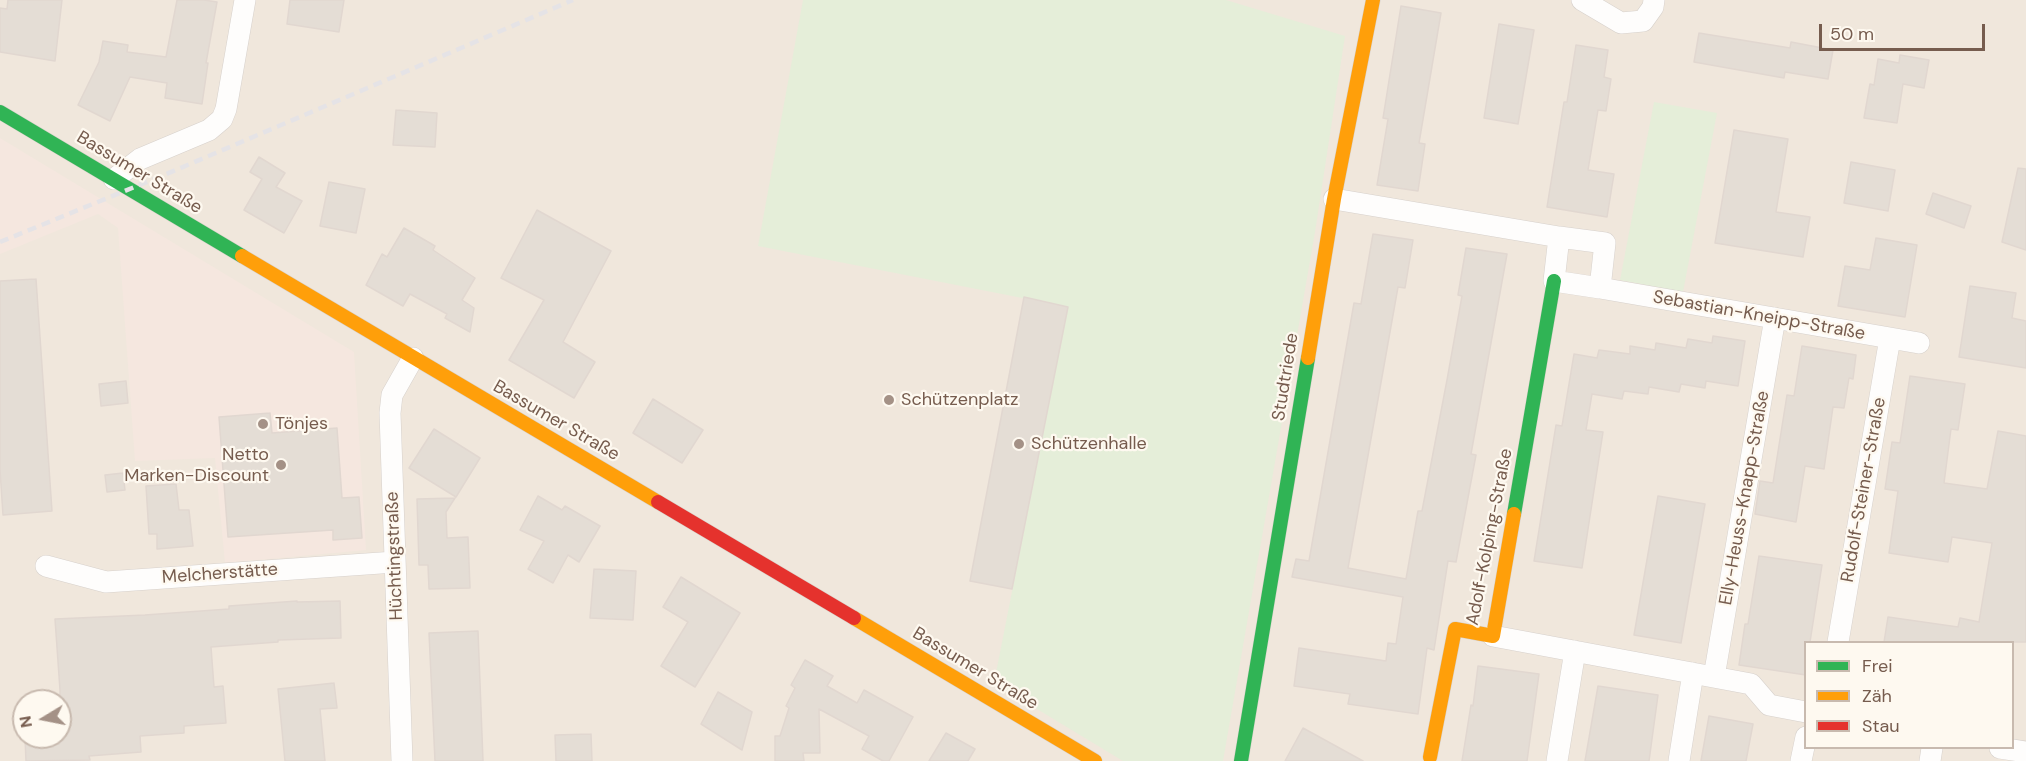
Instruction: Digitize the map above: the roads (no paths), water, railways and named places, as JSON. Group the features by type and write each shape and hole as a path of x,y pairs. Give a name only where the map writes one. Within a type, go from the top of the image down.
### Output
{"street":[{"path":"114,179 140,159 209,130 222,119 226,109 245,0"},
{"name":"Studtriede","path":"1241,761 1334,199 1373,0"},
{"path":"1582,0 1621,23 1643,21 1654,4"},
{"name":"Bassumer Straße","path":"0,111 1095,761"},
{"path":"1334,199 1605,243 1600,288"},
{"path":"1554,281 1559,237"},
{"name":"Sebastian-Kneipp-Straße","path":"1554,281 1919,343"},
{"name":"Adolf-Kolping-Straße","path":"1430,757 1455,629 1493,636 1554,281"},
{"name":"Elly-Heuss-Knapp-Straße","path":"1714,677 1775,318"},
{"name":"Rudolf-Steiner-Straße","path":"1838,641 1890,338"},
{"name":"Hüchtingstraße","path":"402,761 390,413 392,395 413,358"},
{"name":"Melcherstätte","path":"46,566 106,582 395,562"},
{"path":"1493,636 1751,684 1769,705 1804,712"},
{"path":"1557,761 1575,651"},
{"path":"1679,761 1693,674"},
{"path":"2010,749 2026,752"}],"railway":[{"path":"0,242 176,170 573,0"}],"place":[{"name":"Schützenplatz","path":"889,400"},
{"name":"Tönjes","path":"263,424"},
{"name":"Schützenhalle","path":"1019,444"},
{"name":"Netto Marken-Discount","path":"281,465"}]}
